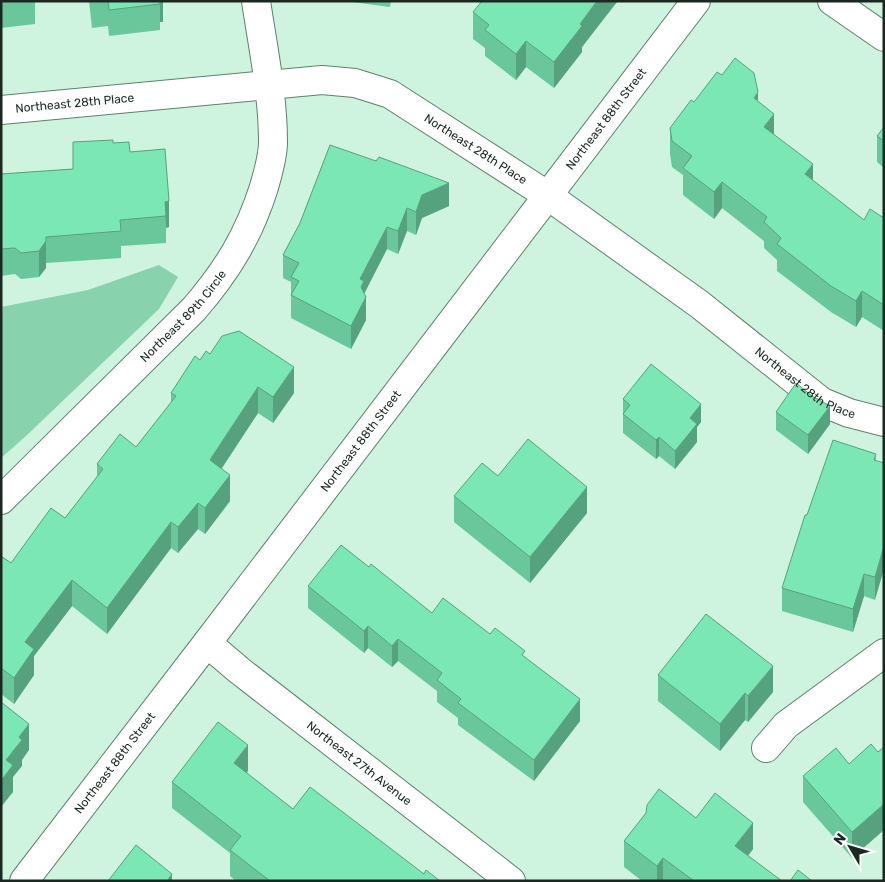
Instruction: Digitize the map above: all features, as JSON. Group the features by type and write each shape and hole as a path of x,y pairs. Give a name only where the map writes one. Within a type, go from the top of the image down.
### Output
{"street":[{"name":"Northeast 89th Circle","path":"1,500 194,309 215,284 248,231 268,172 273,144 268,85 256,1"},
{"name":"Northeast 88th Street","path":"24,881 207,644 696,1"},
{"path":"832,1 884,37"},
{"name":"Northeast 28th Place","path":"1,110 322,80 356,83 390,94 547,195 699,304 822,402 849,413 884,422"},
{"name":"Northeast 27th Avenue","path":"207,644 511,881"},
{"path":"766,748 786,725 884,653"}],"green space":[{"path":"159,265 178,277 159,309 1,458 1,307 88,290"}],"building":[{"path":"108,1 160,1 160,4 109,10"},
{"path":"482,1 597,1 580,24 582,26 554,62 526,41 516,54 485,30 489,25 473,12"},
{"path":"735,58 754,73 758,92 754,98 774,114 764,127 813,164 805,174 864,220 870,209 884,218 884,305 862,291 856,301 831,286 777,244 781,238 764,222 767,217 722,182 714,192 683,168 692,156 672,141 670,128 691,100 694,102 717,72 722,75"},
{"path":"884,127 884,141 877,136"},
{"path":"113,140 113,143 129,142 130,152 165,149 169,201 165,202 166,216 120,220 121,231 46,237 46,241 39,251 21,253 15,248 1,249 1,174 73,169 73,142"},
{"path":"330,145 376,161 379,157 449,183 422,195 416,212 407,208 398,231 387,227 360,279 364,281 361,287 366,297 351,326 291,295 299,281 291,277 299,263 283,255 300,223"},
{"path":"239,331 294,367 273,397 258,387 210,460 230,475 205,508 198,503 178,527 171,522 107,608 72,580 25,642 34,649 14,678 1,668 1,556 11,563 51,508 65,518 103,469 97,464 120,434 136,447 176,396 171,393 195,356 200,360 206,351 210,354 222,336"},
{"path":"651,364 701,404 690,418 697,424 675,451 659,437 656,440 623,414 630,405 623,399"},
{"path":"796,383 812,396 830,406 808,435 776,412"},
{"path":"528,439 587,487 530,557 454,496 482,463 498,476"},
{"path":"833,440 876,454 874,460 884,463 884,546 875,577 864,574 853,609 782,588 805,515 807,515"},
{"path":"341,545 369,567 371,564 432,613 443,598 490,634 495,628 525,651 522,655 580,699 534,760 458,703 461,699 437,680 442,673 398,639 392,646 368,626 364,631 308,586"},
{"path":"706,614 773,666 748,696 745,693 720,724 658,675"},
{"path":"1,702 29,724 19,737 22,740 6,760 13,765 1,781"},
{"path":"218,722 248,745 234,763 293,809 310,787 424,874 426,870 440,881 270,881 230,850 241,836 172,782"},
{"path":"871,744 878,752 884,747 884,804 852,832 803,776 836,748 849,764"},
{"path":"659,789 696,818 715,793 753,823 735,846 782,881 694,881 663,858 657,866 624,841 646,813 647,805"},
{"path":"136,845 172,874 167,881 108,881"},
{"path":"798,870 812,881 790,881"}]}
